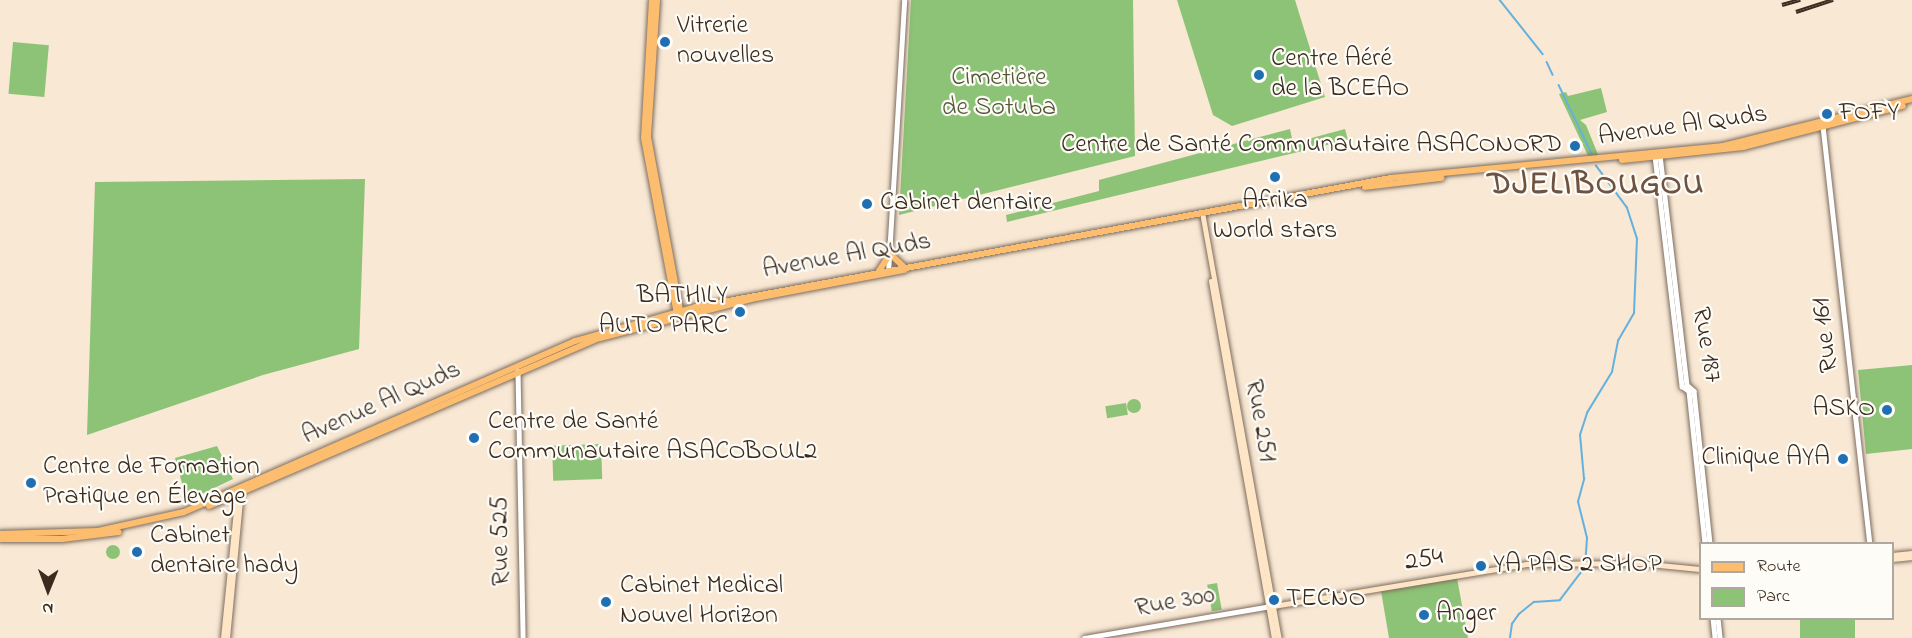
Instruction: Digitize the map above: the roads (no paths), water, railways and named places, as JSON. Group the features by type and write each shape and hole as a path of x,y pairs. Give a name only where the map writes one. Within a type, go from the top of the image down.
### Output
{"main road":[{"path":"655,0 648,138 679,314"},
{"name":"Avenue Al Quds","path":"679,314 888,271 1391,178 1657,155 1742,142 1822,125 1912,101"},
{"name":"Avenue Al Quds","path":"0,539 73,538 135,529 185,516 517,368 600,338 679,314 903,266 1201,213"},
{"name":"Rue 251","path":"1201,213 1274,638"},
{"path":"879,271 890,254 903,266"},
{"path":"225,638 239,491"},
{"name":"Avenue Al Quds","path":"0,534 54,535 142,524 184,512 239,491"},
{"path":"1894,557 1912,555"},
{"name":"254","path":"1270,606 1527,564 1585,562 1699,569"},
{"name":"Rue 251","path":"1270,606 1279,638"}],"street":[{"path":"888,271 904,0"},
{"name":"Rue 161","path":"1822,125 1870,542"},
{"name":"Rue 187","path":"1657,155 1705,542"},
{"name":"Rue 187","path":"1657,155 1687,385 1694,391 1710,542"},
{"name":"Rue 525","path":"517,368 523,638"},
{"name":"Rue 300","path":"1084,638 1270,606"},
{"path":"1713,620 1715,638"},
{"path":"1718,620 1720,638"}],"waterway":[{"path":"1500,0 1543,54"},
{"path":"1547,62 1553,75"},
{"path":"1559,85 1592,154"},
{"path":"1510,638 1512,624 1519,614 1534,602 1560,600 1585,567 1587,538 1578,502 1584,479 1580,435 1587,413 1612,372 1618,341 1634,313 1637,239 1627,208 1596,166"}],"railway":[{"path":"1782,5 1800,0"},
{"path":"1796,12 1833,0"}],"place":[{"name":"Vitrerie nouvelles","path":"665,42"},
{"name":"Centre Aéré de la BCEAO","path":"1259,75"},
{"name":"FOFY","path":"1827,114"},
{"name":"Centre de Santé Communautaire ASACONORD","path":"1575,146"},
{"name":"Afrika World stars","path":"1275,177"},
{"name":"Cabinet dentaire","path":"867,204"},
{"name":"BATHILY AUTO PARC","path":"740,312"},
{"name":"ASKO","path":"1887,410"},
{"name":"Centre de Santé Communautaire ASACOBOUL2","path":"474,438"},
{"name":"Clinique AYA","path":"1843,459"},
{"name":"Centre de Formation Pratique en Élevage","path":"31,483"},
{"name":"Cabinet dentaire hady","path":"137,552"},
{"name":"YA PAS 2 SHOP","path":"1481,566"},
{"name":"TECNO","path":"1274,600"},
{"name":"Cabinet Medical Nouvel Horizon","path":"606,602"},
{"name":"Anger","path":"1424,615"}],"district":[{"name":"DJELIBOUGOU","path":"1596,186"}],"park label":[{"name":"Cimetière de Sotuba","path":"999,94"}]}
